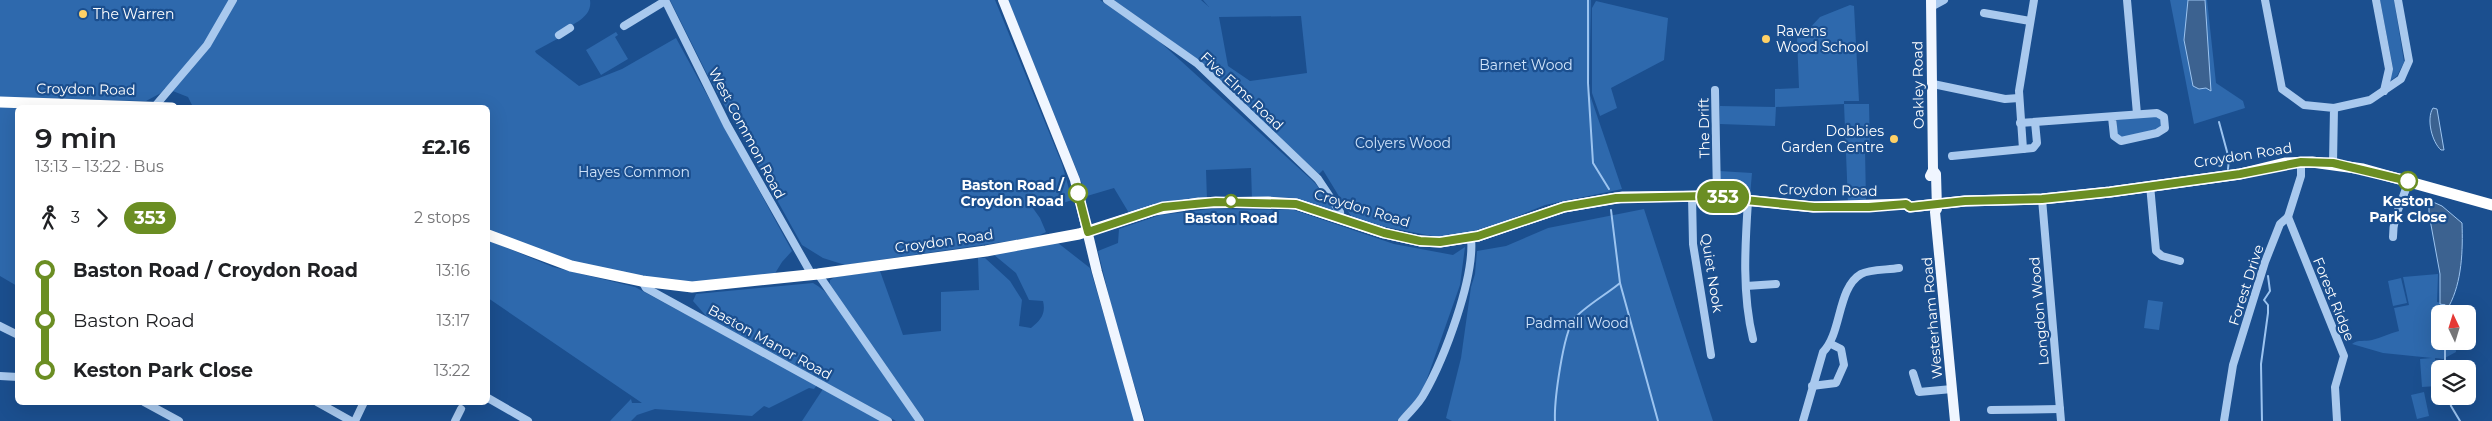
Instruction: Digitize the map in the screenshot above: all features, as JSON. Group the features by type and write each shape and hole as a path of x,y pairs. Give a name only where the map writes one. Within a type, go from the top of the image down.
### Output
{"highway":[{"name":"Croydon Road","path":"0,102 46,105 156,105"},
{"name":"Croydon Road","path":"490,236 563,264 642,281 674,286 700,287 986,251 1088,232 1163,207 1208,202 1287,203 1342,218 1384,233 1420,241 1440,242 1471,238 1555,209 1588,201 1640,196 1717,197 1814,207 1869,207 1906,204 1909,201 1934,204 1965,201 2042,199 2240,174 2301,162 2333,163 2408,181 2492,205"}],"main road":[{"path":"1003,0 1075,180 1139,421"},
{"name":"Oakley Road","path":"1931,3 1933,170 1930,175 1934,204"},
{"name":"Westerham Road","path":"1934,204 1955,421"}],"street":[{"path":"156,105 207,45 233,0"},
{"name":"Five Elms Road","path":"1107,0 1198,64 1318,179 1342,218"},
{"path":"1931,3 1944,0"},
{"path":"2023,149 2019,98 2034,0"},
{"path":"2127,0 2137,114"},
{"path":"2265,0 2282,89 2304,105 2334,108 2370,100 2400,79 2409,61 2398,0"},
{"path":"2376,0 2390,69 2384,91"},
{"path":"624,26 665,1"},
{"name":"West Common Road","path":"665,1 727,125 815,274 920,421"},
{"path":"1984,13 2030,21"},
{"path":"558,35 570,28"},
{"path":"1933,84 2005,99 2019,98"},
{"name":"The Drift","path":"1715,90 1717,197"},
{"path":"2333,163 2334,108"},
{"path":"2020,123 2137,114 2161,114 2164,117 2164,128 2157,133 2118,140 2114,136 2112,117"},
{"path":"1952,156 2033,148 2037,145 2035,122"},
{"name":"Forest Drive","path":"2224,421 2233,365 2265,262 2280,224 2288,218 2301,176 2301,162"},
{"path":"2393,237 2395,213 2401,204 2408,181"},
{"path":"2150,185 2156,251 2162,256 2180,261"},
{"name":"Quiet Nook","path":"1692,196 1693,244 1711,355"},
{"name":"Longdon Wood","path":"2042,199 2061,421"},
{"path":"1748,201 1746,286 1748,321 1753,339"},
{"name":"Forest Ridge","path":"2288,218 2344,356 2335,387 2337,421"},
{"path":"1402,421 1424,395 1458,317 1468,266 1471,238"},
{"path":"1803,421 1823,352 1831,344 1852,282 1862,273 1899,268"},
{"name":"Baston Manor Road","path":"642,281 646,288 888,421"},
{"path":"1746,286 1776,284"},
{"path":"0,326 15,334"},
{"path":"1812,386 1836,383 1844,365 1841,349 1831,344"},
{"path":"1914,373 1919,392 1952,389"},
{"path":"0,376 15,377"},
{"path":"490,399 528,421"},
{"path":"150,405 179,421"},
{"path":"323,405 353,421 362,405"},
{"path":"455,421 461,409"},
{"path":"1991,410 2060,409"}],"green space":[{"name":"Hayes Common","path":"0,0 590,0 590,6 585,16 557,33 559,38 535,51 536,53 579,86 622,69 676,38 792,251 774,275 696,283 670,282 561,259 490,232 490,105 192,105 188,97 165,88 161,93 146,101 0,98"},
{"path":"670,0 995,0 1062,164 1072,200 1051,207 1039,200 1030,204 1040,218 1046,232 1036,237 845,265 823,258 802,245 707,74"},
{"path":"1008,0 1100,0 1159,41 1315,183 1337,214 1252,200 1251,168 1206,170 1207,200 1129,213 1114,188 1087,196"},
{"path":"1114,0 1201,0 1209,7 1203,0 1591,0 1589,92 1622,189 1545,205 1506,221 1448,239 1354,221 1323,170 1319,174 1172,41","holes":["1301,16 1307,73 1250,81 1228,66 1219,17"]},
{"path":"2170,0 2207,0 2216,83 2243,101 2245,108 2194,124"},
{"path":"2380,0 2394,0 2404,62 2397,76 2390,81 2393,68"},
{"path":"1596,1 1668,18 1664,60 1611,88 1617,108 1600,116 1592,93 1592,8"},
{"path":"1850,5 1854,6 1859,101 1844,101 1844,104 1776,107 1775,126 1720,124 1720,106 1775,107 1775,89 1799,88 1797,38 1807,38 1807,31 1820,17"},
{"path":"616,32 618,35 615,37 628,59 601,75 586,50"},
{"path":"1844,104 1869,104 1870,149 1865,149 1866,202 1848,203"},
{"path":"0,105 15,108 15,285 0,276"},
{"path":"2160,116 2162,125 2160,128 2124,138 2117,135 2117,120"},
{"path":"1719,171 1752,173 1750,196 1720,193"},
{"path":"1211,209 1294,210 1394,244 1453,255 1465,247 1460,285 1422,393 1397,421 1145,421 1114,317 1098,251 1118,243 1119,229 1160,215"},
{"name":"Padmall Wood","path":"1644,209 1713,421 1452,421 1446,418 1461,358 1477,251 1506,246 1548,228"},
{"path":"490,241 553,267 635,287 817,385 814,389 809,388 769,408 764,406 752,416 655,409 637,415 631,421 610,421 631,399 632,403 642,403 490,299"},
{"path":"1058,243 1090,268 1135,421 925,421 830,287 830,280 835,277 880,271 903,335 941,331 941,292 979,290 978,258 985,258 1010,281 1022,300 1019,326 1031,328 1042,316 1044,310 1043,301 1029,300 1016,273 993,254"},
{"path":"2438,274 2437,302 2449,305 2431,305 2431,350 2456,350 2456,352 2443,359 2435,358 2435,360 2431,360 2431,386 2422,387 2420,359 2432,358 2383,353 2352,344 2369,341 2399,331 2394,308 2409,305 2403,277"},
{"path":"2401,278 2407,303 2393,306 2388,281"},
{"path":"813,283 823,290 843,311 883,374 918,421 896,421 707,317 693,301 696,294"},
{"path":"2148,300 2163,302 2159,330 2144,328"},
{"path":"823,389 881,421 802,421"},
{"path":"2424,392 2429,416 2417,419 2411,395"}],"shaded area":[{"path":"2188,0 2205,0 2211,91 2206,88 2199,89 2193,86 2184,40"},
{"path":"2433,108 2437,109 2444,150 2441,150 2435,142 2431,130 2430,118"},
{"path":"2433,202 2442,206 2462,223 2462,255 2459,276 2457,287 2449,305 2440,304 2440,274 2429,214 2429,204"}],"waterway":[{"path":"1588,0 1588,83 1593,163 1609,189"},
{"path":"2219,122 2229,159 2228,169"},
{"path":"1611,210 1620,283 1658,421"},
{"path":"2262,421 2261,364 2268,313 2268,305 2264,300 2270,291 2268,276"},
{"path":"1555,421 1560,368 1570,327 1578,314 1620,283"},
{"path":"2445,350 2445,360"},
{"path":"2451,405 2460,421"}],"bus line":[{"name":"353","path":"1078,193 1088,232 1170,206 1216,202 1268,202 1303,206 1372,230 1396,236 1420,241 1440,242 1471,238 1546,212 1588,201 1623,198 1692,196 1814,207 1869,207 1906,204 1910,207 1961,203 1965,201 2042,199 2110,192 2179,180 2240,174 2289,162 2333,163 2408,181"}],"place":[{"name":"The Warren","path":"83,14"},
{"name":"Ravens Wood School","path":"1766,39"},
{"name":"Dobbies Garden Centre","path":"1894,139"},
{"name":"Keston Park Close","path":"2408,181"},
{"name":"Baston Road / Croydon Road","path":"1078,193"},
{"name":"Baston Road","path":"1231,201"}],"park label":[{"name":"Barnet Wood","path":"1526,65"},
{"name":"Colyers Wood","path":"1403,143"}]}
